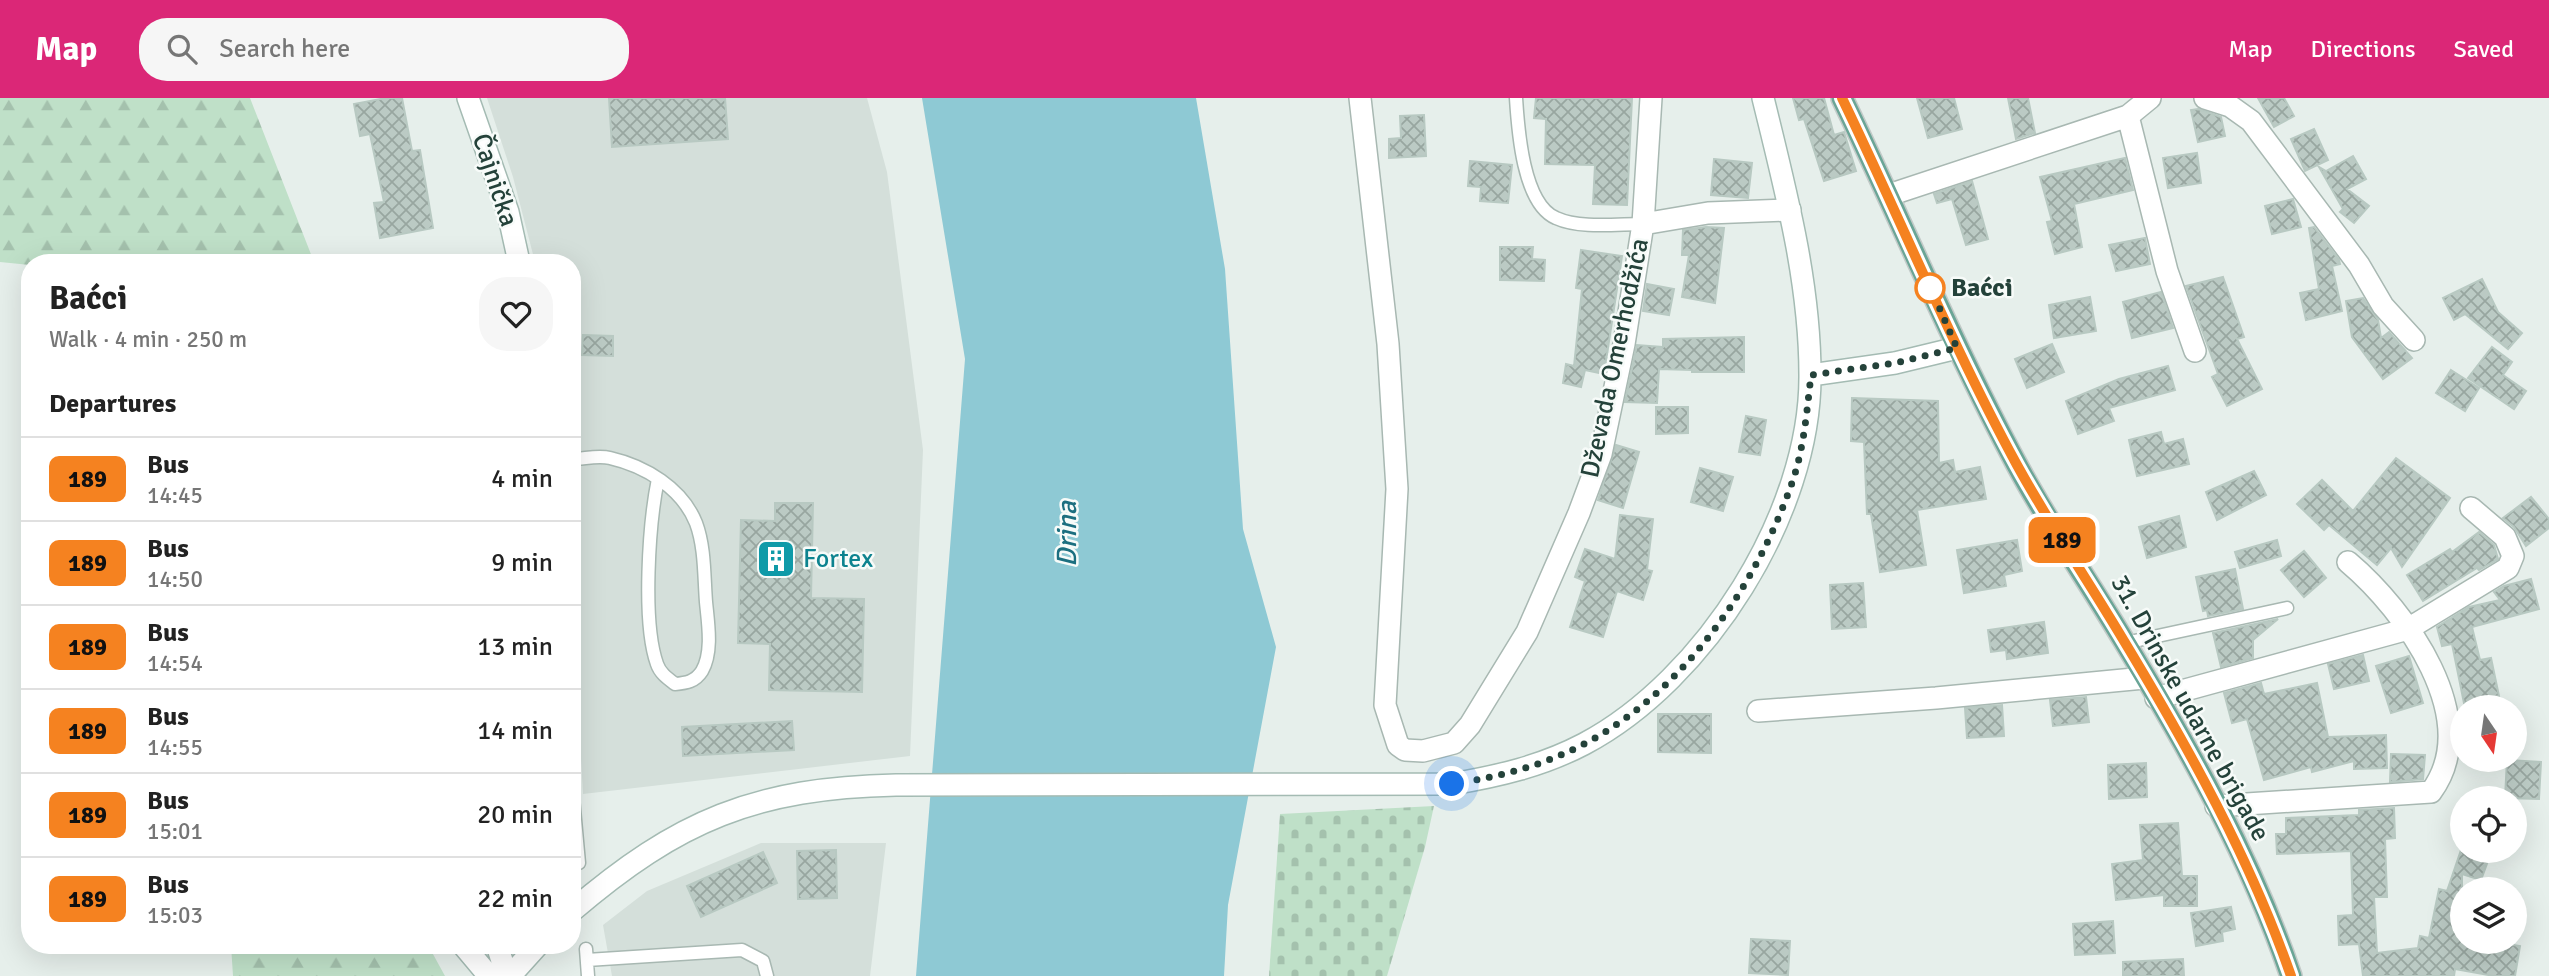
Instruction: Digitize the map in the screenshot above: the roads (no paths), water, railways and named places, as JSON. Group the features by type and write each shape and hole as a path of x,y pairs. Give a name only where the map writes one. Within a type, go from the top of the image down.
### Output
{"main road":[{"name":"31. Drinske udarne brigade","path":"1842,98 1889,195 1957,348 2018,467 2125,643 2216,806 2278,937 2291,976"}],"street":[{"name":"Čajnička","path":"468,98 508,212 517,254"},
{"name":"Dževada Omerhodžića","path":"1360,98 1388,344 1397,489 1384,692 1392,733 1398,745 1405,750 1423,751 1454,743 1470,725 1527,632 1579,513 1601,454 1624,344 1643,224 1651,98"},
{"path":"581,903 646,852 697,824 741,807 809,790 896,785 1452,784 1514,773 1542,763 1586,743 1617,723 1680,669 1739,592 1774,526 1796,470 1811,375 1798,254 1763,98"},
{"path":"1889,195 2128,116 2150,98"},
{"path":"2205,98 2231,102 2252,121 2359,265 2383,306 2414,340"},
{"path":"2128,116 2167,271 2195,351"},
{"name":"Dževada Omerhodžića","path":"1643,224 1708,213 1790,210"},
{"path":"1811,375 1895,363 1957,348"},
{"path":"2157,698 2408,629 2508,568 2513,556 2505,537 2471,508"},
{"path":"2216,806 2431,792 2448,759 2451,730 2442,694 2408,629 2375,584 2348,562"},
{"path":"1758,711 1936,698 2144,678"},
{"path":"581,890 603,884"},
{"path":"471,954 489,976"},
{"path":"500,954 504,967 503,976"},
{"path":"510,976 530,954"}],"lane":[{"path":"1516,98 1531,191 1544,211 1557,219 1643,224"},
{"path":"581,458 607,457 658,479 676,491 696,522 703,554 708,653 702,671 691,682 675,684 664,676 657,665 651,640 652,521 658,479"},
{"path":"2125,643 2287,608"},
{"path":"588,976 587,955 742,950 764,961 767,976"}],"water":[{"name":"Drina","path":"922,98 1196,98 1225,269 1243,529 1276,647 1228,905 1224,976 916,976 965,359"}],"place":[{"name":"Baćci","path":"1930,288"},
{"name":"Fortex","path":"776,559"}]}
